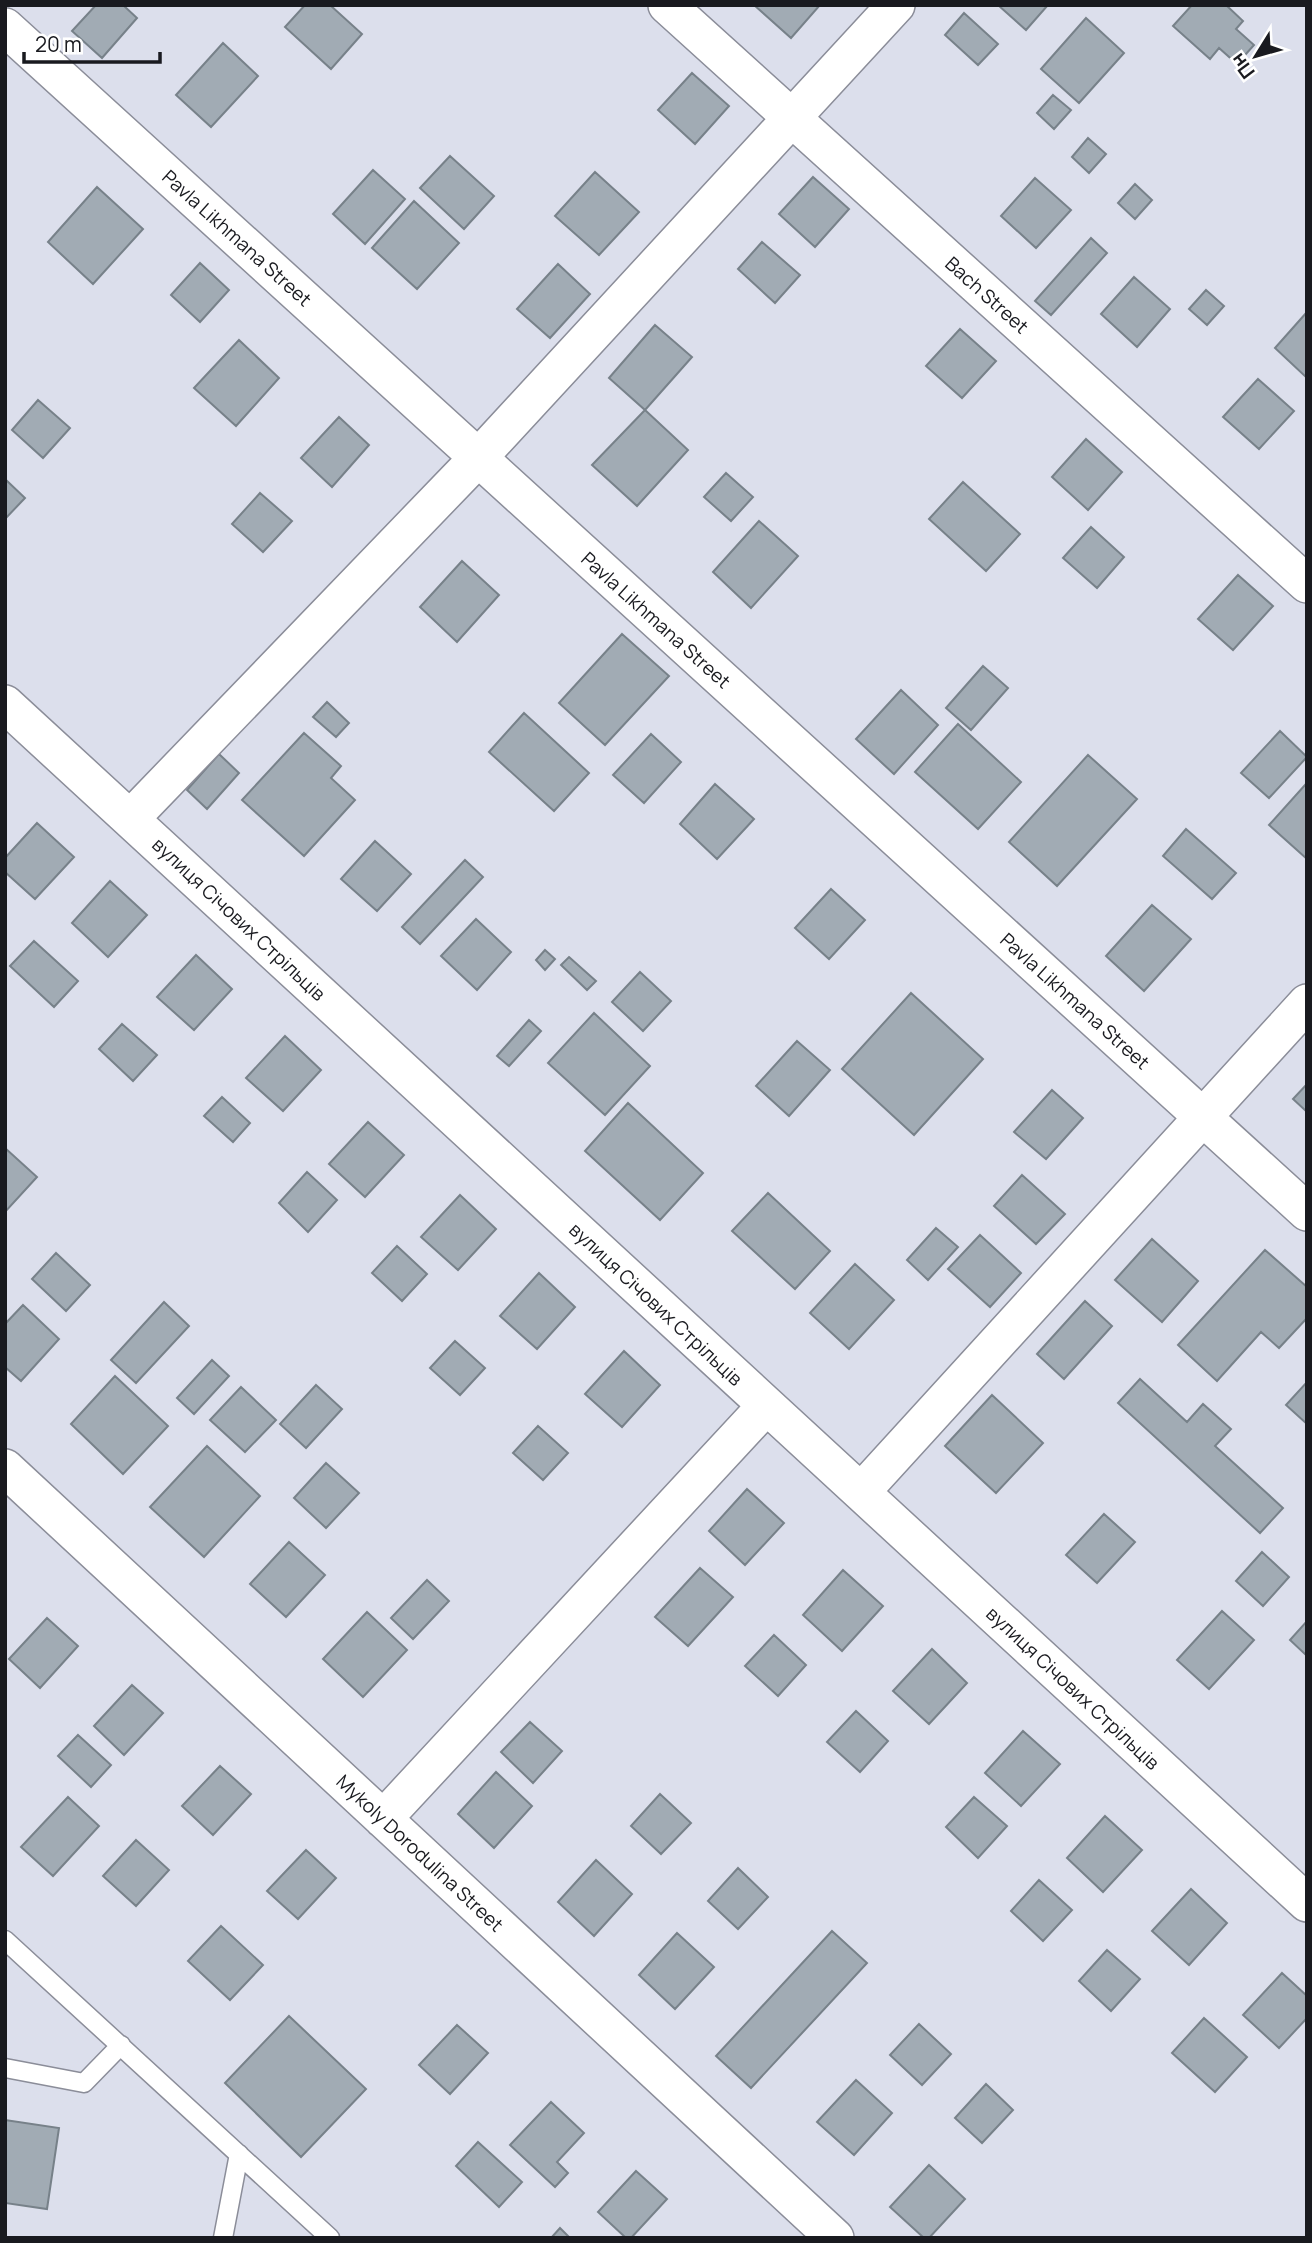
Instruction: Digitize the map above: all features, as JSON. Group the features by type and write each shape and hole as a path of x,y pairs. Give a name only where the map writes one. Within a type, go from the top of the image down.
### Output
{"street":[{"name":"Bach Street","path":"667,5 1307,584"},
{"path":"130,819 478,458 896,5"},
{"name":"Pavla Likhmana Street","path":"5,27 1307,1212"},
{"name":"вулиця Січових Стрільців","path":"5,704 1307,1903"},
{"path":"861,1492 1307,1003"},
{"path":"383,1819 766,1406"},
{"name":"Mykoly Dorodulina Street","path":"5,1468 835,2238"}],"lane":[{"path":"5,1940 330,2238"},
{"path":"5,2068 84,2083 121,2046"},
{"path":"223,2238 239,2154"}],"building":[{"path":"96,5 123,5 137,18 102,58 72,31"},
{"path":"305,5 330,5 362,34 331,69 285,27"},
{"path":"754,5 820,5 791,38"},
{"path":"998,5 1048,5 1026,30"},
{"path":"1192,5 1226,5 1243,21 1236,29 1254,45 1237,64 1219,48 1210,59 1173,26"},
{"path":"964,13 998,44 978,65 945,35"},
{"path":"1086,18 1124,53 1079,103 1041,69"},
{"path":"223,43 258,76 211,127 176,95"},
{"path":"692,73 729,106 695,144 658,110"},
{"path":"1053,95 1071,110 1054,129 1037,113"},
{"path":"1088,138 1106,154 1089,173 1072,157"},
{"path":"450,156 494,196 464,229 420,188"},
{"path":"373,170 405,199 365,244 333,214"},
{"path":"595,172 639,212 599,255 555,216"},
{"path":"813,177 849,209 815,247 779,214"},
{"path":"1035,178 1071,210 1036,248 1001,216"},
{"path":"1135,184 1152,200 1135,219 1118,203"},
{"path":"97,187 143,229 93,284 48,242"},
{"path":"414,201 459,243 417,289 372,248"},
{"path":"1091,238 1107,253 1051,315 1035,301"},
{"path":"762,242 800,275 775,303 738,269"},
{"path":"200,263 229,290 200,322 171,295"},
{"path":"558,264 590,294 550,338 517,309"},
{"path":"1134,277 1170,309 1137,347 1101,314"},
{"path":"1206,290 1224,306 1207,325 1189,309"},
{"path":"1307,312 1307,378 1275,348"},
{"path":"655,325 692,357 645,410 609,378"},
{"path":"960,329 996,361 962,398 926,366"},
{"path":"239,340 279,378 236,426 194,388"},
{"path":"1258,379 1294,411 1259,449 1223,417"},
{"path":"38,400 70,428 43,458 12,430"},
{"path":"645,410 688,450 637,506 592,465"},
{"path":"339,417 369,445 332,487 301,458"},
{"path":"1086,439 1122,472 1088,510 1052,477"},
{"path":"726,473 753,497 731,521 704,497"},
{"path":"5,479 25,498 5,519"},
{"path":"963,482 1020,534 986,571 929,519"},
{"path":"260,493 292,521 263,552 232,524"},
{"path":"759,521 798,556 751,608 713,572"},
{"path":"1091,527 1124,557 1097,588 1063,558"},
{"path":"462,561 499,595 457,642 420,607"},
{"path":"1238,575 1273,606 1233,650 1198,619"},
{"path":"622,634 669,676 605,745 559,703"},
{"path":"983,666 1008,688 971,730 946,708"},
{"path":"901,690 938,725 894,774 856,739"},
{"path":"327,702 349,723 336,737 313,717"},
{"path":"524,713 589,773 554,811 489,752"},
{"path":"958,724 1021,782 978,829 915,772"},
{"path":"1280,731 1307,757 1269,798 1241,773"},
{"path":"304,733 341,766 331,778 355,800 304,856 242,800"},
{"path":"651,734 681,762 644,803 613,775"},
{"path":"219,754 239,773 207,809 187,790"},
{"path":"1088,755 1137,799 1057,886 1009,842"},
{"path":"715,784 754,819 717,859 680,824"},
{"path":"1305,785 1307,787 1307,859 1269,825"},
{"path":"37,823 74,857 35,899 5,872 5,858"},
{"path":"1186,829 1236,873 1212,899 1163,856"},
{"path":"375,841 411,874 377,911 341,879"},
{"path":"465,860 483,877 420,944 402,927"},
{"path":"110,881 147,915 108,957 72,923"},
{"path":"831,889 865,920 829,959 795,928"},
{"path":"1152,905 1191,939 1144,991 1106,956"},
{"path":"476,919 511,952 477,990 441,956"},
{"path":"34,941 78,981 54,1007 10,966"},
{"path":"545,950 555,959 545,970 536,960"},
{"path":"196,955 232,989 194,1030 157,997"},
{"path":"569,957 596,981 587,990 561,965"},
{"path":"640,972 671,1001 643,1031 612,1002"},
{"path":"911,993 983,1059 914,1135 842,1069"},
{"path":"594,1013 650,1066 605,1115 548,1063"},
{"path":"529,1020 541,1031 509,1066 497,1056"},
{"path":"122,1024 157,1055 133,1081 99,1049"},
{"path":"285,1036 321,1070 283,1111 246,1078"},
{"path":"797,1041 830,1070 789,1116 756,1086"},
{"path":"1307,1084 1307,1112 1293,1099"},
{"path":"1052,1090 1083,1118 1046,1159 1014,1132"},
{"path":"222,1097 250,1123 233,1142 204,1116"},
{"path":"628,1103 703,1173 660,1220 585,1151"},
{"path":"368,1122 404,1155 365,1197 329,1164"},
{"path":"5,1148 37,1177 5,1212"},
{"path":"307,1172 337,1200 308,1232 279,1203"},
{"path":"1022,1175 1065,1214 1036,1244 994,1206"},
{"path":"768,1193 830,1251 795,1289 732,1231"},
{"path":"460,1195 496,1229 458,1270 421,1237"},
{"path":"936,1228 958,1247 928,1280 907,1260"},
{"path":"980,1235 1021,1273 990,1307 948,1269"},
{"path":"1152,1239 1198,1281 1162,1322 1115,1280"},
{"path":"397,1246 427,1274 402,1301 372,1273"},
{"path":"1265,1250 1307,1287 1307,1318 1279,1348 1261,1332 1217,1381 1178,1345"},
{"path":"56,1253 90,1285 66,1311 32,1279"},
{"path":"855,1264 894,1300 849,1349 810,1313"},
{"path":"539,1273 575,1307 537,1349 500,1316"},
{"path":"1085,1301 1112,1326 1064,1379 1037,1354"},
{"path":"164,1302 189,1326 136,1383 111,1360"},
{"path":"23,1305 59,1339 21,1381 5,1367 5,1324"},
{"path":"455,1341 485,1368 460,1395 430,1368"},
{"path":"624,1351 660,1385 622,1427 585,1394"},
{"path":"212,1360 229,1376 194,1414 177,1398"},
{"path":"115,1376 168,1426 123,1474 71,1424"},
{"path":"1140,1379 1187,1422 1203,1404 1231,1429 1215,1446 1283,1508 1260,1533 1118,1403"},
{"path":"1307,1382 1307,1424 1286,1405"},
{"path":"316,1385 342,1409 306,1448 280,1424"},
{"path":"241,1387 276,1420 245,1452 210,1420"},
{"path":"992,1395 1043,1443 996,1493 945,1446"},
{"path":"538,1426 568,1453 543,1480 513,1453"},
{"path":"207,1446 260,1496 204,1557 150,1507"},
{"path":"326,1463 359,1493 326,1528 294,1498"},
{"path":"747,1489 784,1523 745,1565 709,1531"},
{"path":"1104,1514 1135,1542 1097,1583 1066,1555"},
{"path":"289,1542 325,1575 286,1617 250,1584"},
{"path":"1262,1552 1289,1577 1263,1606 1236,1581"},
{"path":"700,1568 733,1597 688,1646 655,1617"},
{"path":"843,1570 883,1606 842,1651 803,1615"},
{"path":"427,1580 449,1601 413,1639 391,1618"},
{"path":"1222,1611 1254,1640 1209,1689 1177,1660"},
{"path":"367,1612 407,1650 363,1697 323,1659"},
{"path":"47,1618 78,1646 40,1688 9,1659"},
{"path":"1307,1621 1307,1656 1290,1640"},
{"path":"774,1635 806,1665 778,1696 745,1666"},
{"path":"932,1649 967,1683 929,1724 893,1691"},
{"path":"132,1685 163,1713 124,1755 94,1726"},
{"path":"856,1711 888,1741 860,1772 827,1742"},
{"path":"530,1722 562,1751 533,1783 501,1752"},
{"path":"1023,1731 1060,1764 1021,1806 985,1773"},
{"path":"78,1735 111,1765 91,1787 58,1756"},
{"path":"220,1766 251,1794 213,1835 182,1806"},
{"path":"496,1772 532,1806 494,1848 458,1814"},
{"path":"660,1794 691,1823 661,1854 631,1826"},
{"path":"68,1797 99,1826 53,1876 21,1847"},
{"path":"974,1797 1007,1826 978,1858 946,1827"},
{"path":"1105,1816 1142,1850 1103,1892 1067,1858"},
{"path":"136,1840 169,1870 136,1906 103,1876"},
{"path":"306,1850 336,1878 298,1919 267,1891"},
{"path":"596,1860 632,1894 594,1936 558,1902"},
{"path":"738,1868 768,1897 738,1929 708,1901"},
{"path":"1039,1880 1072,1910 1043,1941 1011,1911"},
{"path":"1191,1889 1227,1923 1189,1965 1152,1931"},
{"path":"221,1926 263,1965 230,2000 188,1961"},
{"path":"832,1931 867,1963 751,2088 716,2056"},
{"path":"677,1933 714,1967 675,2009 639,1975"},
{"path":"1107,1950 1140,1979 1111,2011 1079,1981"},
{"path":"1282,1973 1307,1996 1307,2018 1279,2048 1243,2015"},
{"path":"289,2016 366,2089 301,2157 225,2083"},
{"path":"1204,2018 1247,2057 1215,2092 1172,2053"},
{"path":"919,2024 951,2054 922,2085 890,2055"},
{"path":"457,2025 488,2053 450,2094 419,2065"},
{"path":"856,2080 892,2113 854,2155 817,2122"},
{"path":"986,2084 1013,2110 982,2143 955,2118"},
{"path":"551,2102 584,2133 557,2162 568,2173 555,2187 510,2145"},
{"path":"5,2120 59,2128 47,2209 5,2203"},
{"path":"478,2142 522,2182 499,2207 456,2166"},
{"path":"929,2165 965,2199 929,2238 924,2238 890,2207"},
{"path":"636,2171 667,2199 631,2238 626,2238 598,2212"},
{"path":"560,2228 570,2238 551,2238"}]}
